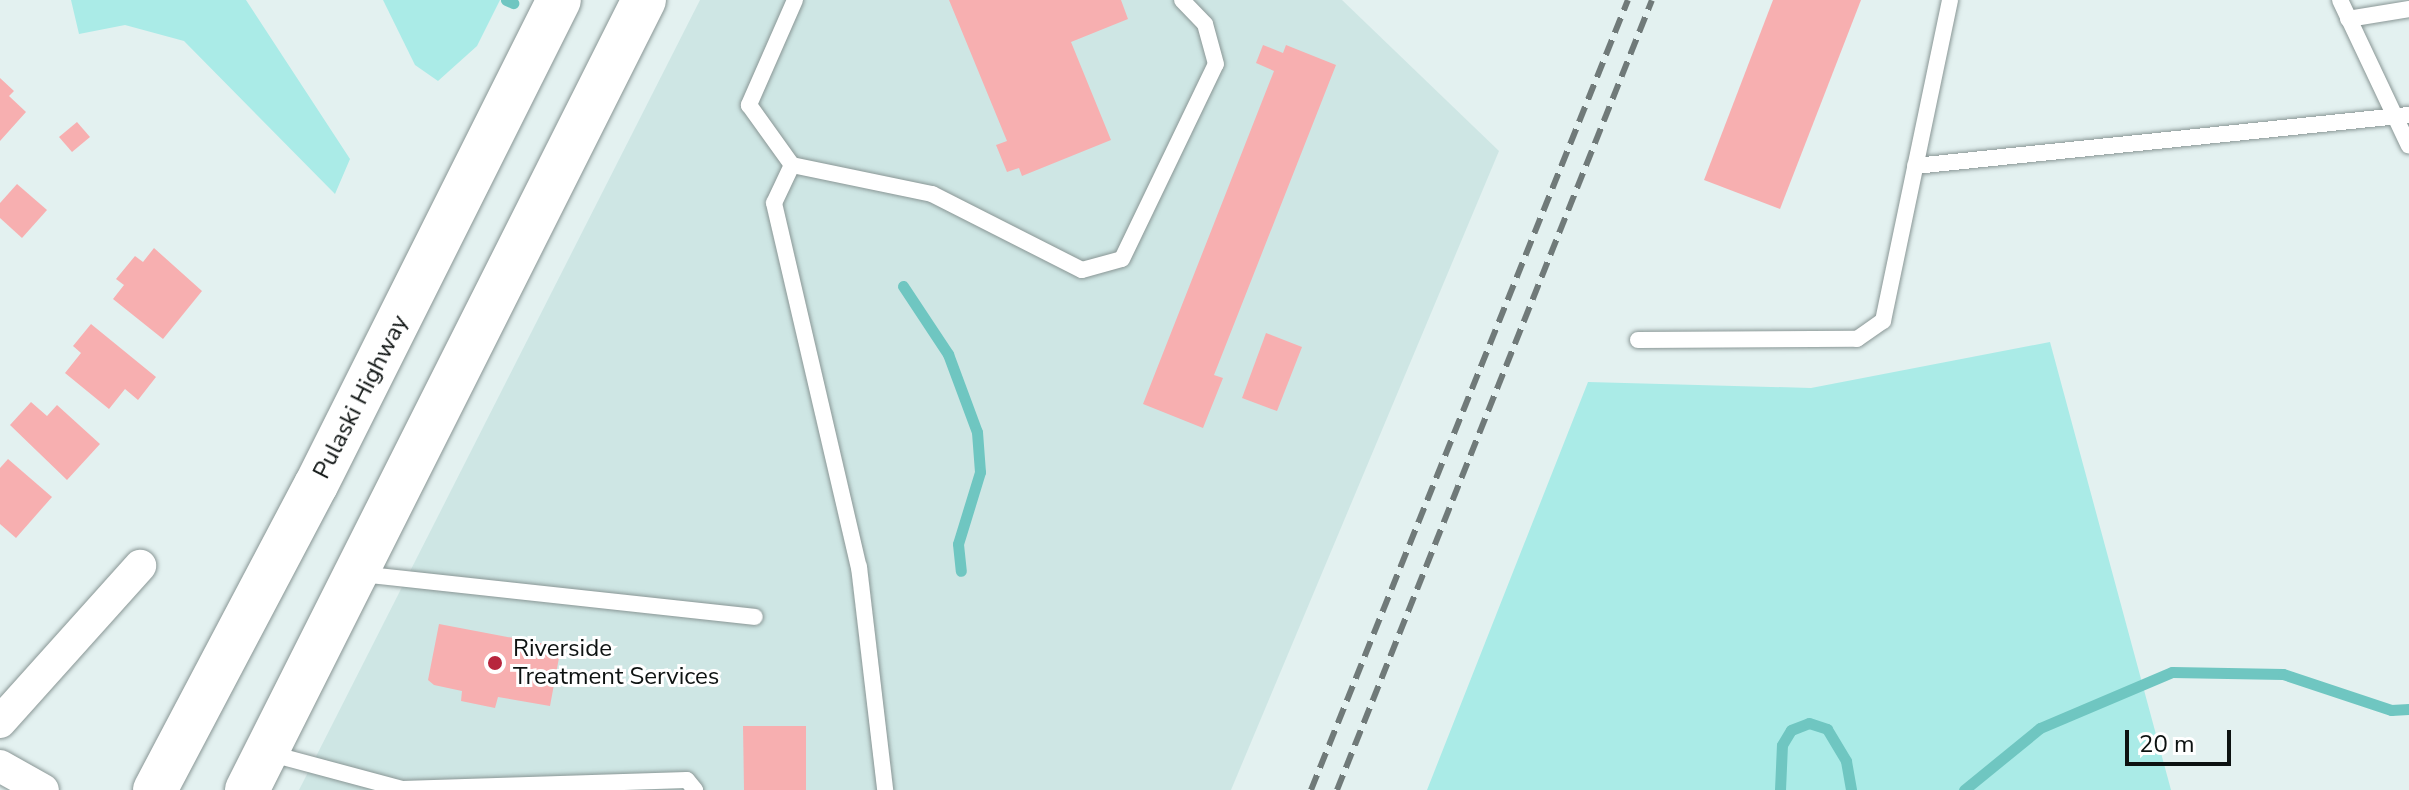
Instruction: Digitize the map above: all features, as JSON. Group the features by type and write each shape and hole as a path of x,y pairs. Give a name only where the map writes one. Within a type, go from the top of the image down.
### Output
{"highway":[{"name":"Pulaski Highway","path":"155,790 316,485 559,0"},
{"path":"257,771 644,0"}],"street":[{"path":"0,722 140,566"},
{"path":"0,766 43,790"}],"lane":[{"path":"795,0 749,105 792,165 932,194 1082,270 1122,259 1216,64 1205,24 1182,0"},
{"path":"1638,340 1857,339 1883,321 1950,0"},
{"path":"2340,0 2401,116 2409,146"},
{"path":"2348,19 2409,9"},
{"path":"1915,166 2401,116"},
{"path":"792,165 774,203 859,567 885,790"},
{"path":"358,574 755,617"},
{"path":"257,771 402,789 687,780 695,790"}],"shaded area":[{"path":"71,0 246,0 350,159 335,194 184,41 125,25 79,34"},
{"path":"383,0 500,0 477,46 438,81 415,65"},
{"path":"700,0 1342,0 1499,151 1231,790 299,790"},
{"path":"2050,342 2171,790 1427,790 1588,382 1811,388"}],"building":[{"path":"949,0 1121,0 1128,19 1071,42 1111,140 1022,176 1019,168 1007,172 996,145 1007,141"},
{"path":"1773,0 1861,0 1780,209 1704,180"},
{"path":"1263,45 1283,53 1286,45 1336,65 1214,375 1223,378 1203,428 1143,404 1274,71 1256,63"},
{"path":"0,78 14,91 9,96 26,112 0,141"},
{"path":"77,122 90,137 72,152 59,137"},
{"path":"17,184 47,210 22,238 0,218 0,203"},
{"path":"154,248 202,291 163,339 113,299 124,285 116,279 135,256 143,262"},
{"path":"91,324 156,377 138,400 125,389 109,409 65,373 81,353 73,346"},
{"path":"1266,333 1302,347 1277,411 1242,398"},
{"path":"31,402 47,416 57,405 100,444 67,480 10,425"},
{"path":"8,459 52,497 16,538 0,524 0,468"},
{"name":"Riverside Treatment Services","path":"439,624 561,647 550,706 498,697 495,708 461,701 462,691 434,685 428,680"},
{"path":"743,726 806,726 806,790 744,790"}],"waterway":[{"path":"506,0 513,3"},
{"path":"903,286 948,354 977,432 980,472 958,544 961,571"},
{"path":"1964,790 2040,728 2172,672 2283,674 2391,710 2409,709"},
{"path":"1780,790 1782,745 1791,730 1809,723 1827,729 1846,761 1851,790"}],"railway":[{"path":"1311,790 1628,0"},
{"path":"1337,790 1652,0"}],"place":[{"name":"Riverside Treatment Services","path":"495,663"}]}
